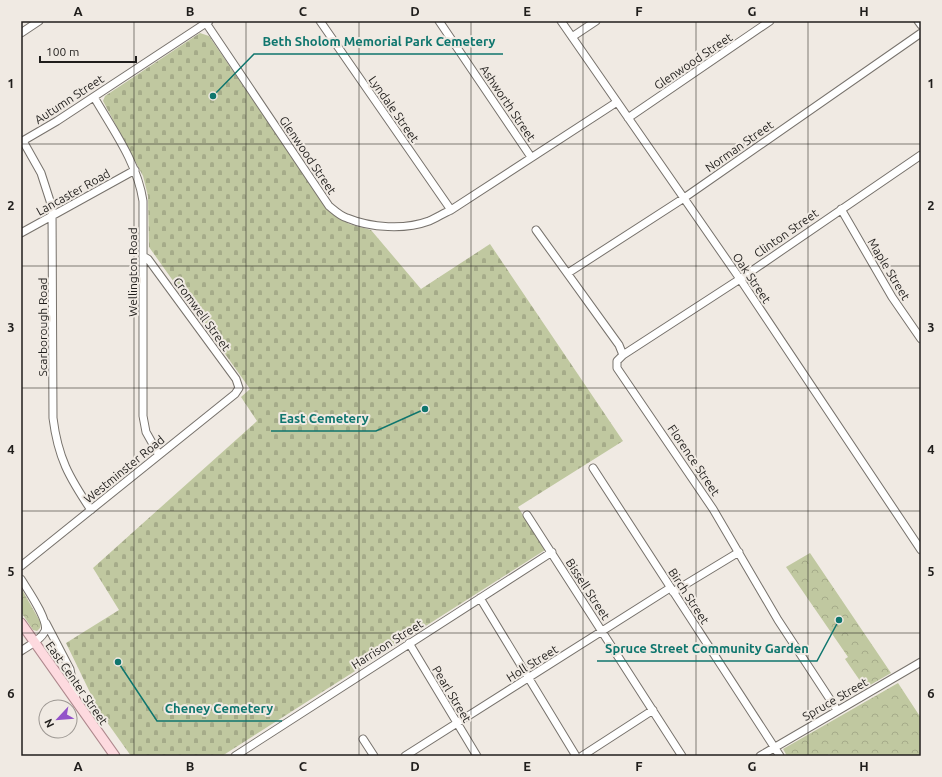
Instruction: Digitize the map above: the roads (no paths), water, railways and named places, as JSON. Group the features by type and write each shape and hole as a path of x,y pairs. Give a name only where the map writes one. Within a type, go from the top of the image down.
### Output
{"main road":[{"name":"East Center Street","path":"21,623 74,699"},
{"name":"East Center Street","path":"78,705 115,756"}],"street":[{"path":"21,33 39,21"},
{"name":"Lyndale Street","path":"320,21 451,210"},
{"name":"Ashworth Street","path":"439,21 531,157"},
{"name":"Oak Street","path":"561,21 740,279 921,550"},
{"path":"572,37 596,21"},
{"name":"Glenwood Street","path":"628,118 770,21"},
{"path":"918,21 921,25"},
{"name":"Glenwood Street","path":"208,22 329,206 346,218 391,226 410,226 429,221 451,210 617,102"},
{"name":"Autumn Street","path":"22,142 208,22"},
{"name":"Norman Street","path":"568,273 684,198 921,33"},
{"name":"Wellington Road","path":"94,96 135,170 143,201 143,416 146,432 158,455"},
{"name":"Scarborough Road","path":"22,142 41,172 52,207 53,418 55,437 66,472 91,510"},
{"name":"Clinton Street","path":"623,355 740,279 841,209 920,157"},
{"name":"Lancaster Road","path":"21,233 135,170"},
{"name":"Maple Street","path":"841,209 892,297 921,339"},
{"path":"536,230 619,345 623,355"},
{"name":"Cromwell Street","path":"143,256 148,259 236,379 239,388"},
{"name":"Florence Street","path":"623,355 617,361 617,368 714,509 778,620 837,710"},
{"name":"Westminster Road","path":"21,566 235,394 239,388"},
{"name":"Birch Street","path":"593,468 780,756"},
{"name":"Bissell Street","path":"527,515 682,756"},
{"name":"Harrison Street","path":"235,756 552,552"},
{"name":"Holl Street","path":"405,756 602,631 739,552"},
{"path":"21,579 46,622 70,669 75,699"},
{"path":"480,598 576,756"},
{"path":"21,651 34,642 45,631 46,622"},
{"name":"Pearl Street","path":"409,643 477,756"},
{"name":"Spruce Street","path":"760,756 921,662"},
{"path":"582,756 653,710"},
{"path":"363,739 374,756"}],"place":[{"name":"Beth Sholom Memorial Park Cemetery","path":"213,96"},
{"name":"East Cemetery","path":"425,409"},
{"name":"Spruce Street Community Garden","path":"839,620"},
{"name":"Cheney Cemetery","path":"118,662"}]}
